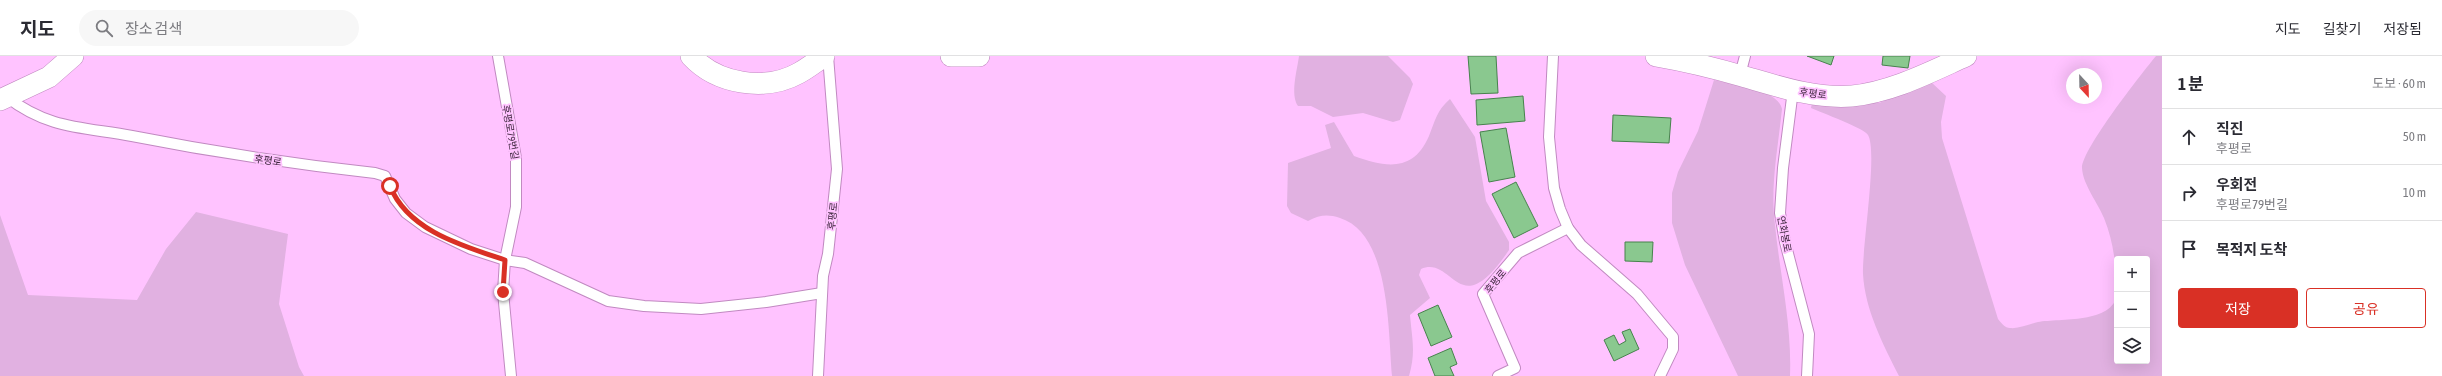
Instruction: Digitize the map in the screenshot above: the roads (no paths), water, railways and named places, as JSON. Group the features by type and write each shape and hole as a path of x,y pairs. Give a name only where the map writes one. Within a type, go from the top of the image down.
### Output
{"street":[{"name":"후평로","path":"3,99 48,77 72,56"},
{"name":"후평로","path":"691,56 699,64 717,76 738,82 758,83 775,81 798,74 826,56"},
{"path":"950,56 979,56"},
{"name":"후평로","path":"1656,56 1742,66 1793,90 1822,95 1858,95 1892,87 1966,56"}],"lane":[{"name":"후평로79번길","path":"498,56 516,158 516,207 505,260 503,292 509,334 510,376"},
{"name":"후평로","path":"818,376 822,293 828,254 837,169 826,56"},
{"path":"1553,56 1549,137 1554,188 1568,228 1581,245 1638,294 1672,337 1673,349 1660,376"},
{"name":"연화봉로","path":"1793,90 1781,182 1780,213 1785,242 1809,334 1807,376"},
{"name":"후평로","path":"3,99 38,118 67,126 102,130 263,160 375,173 386,176 395,199 406,213 425,227 471,249 505,260"},
{"name":"후평로","path":"1498,376 1515,368 1483,294 1518,253 1568,228"},
{"path":"505,260 525,263 608,301 644,306 701,309 766,302 822,293"}]}
